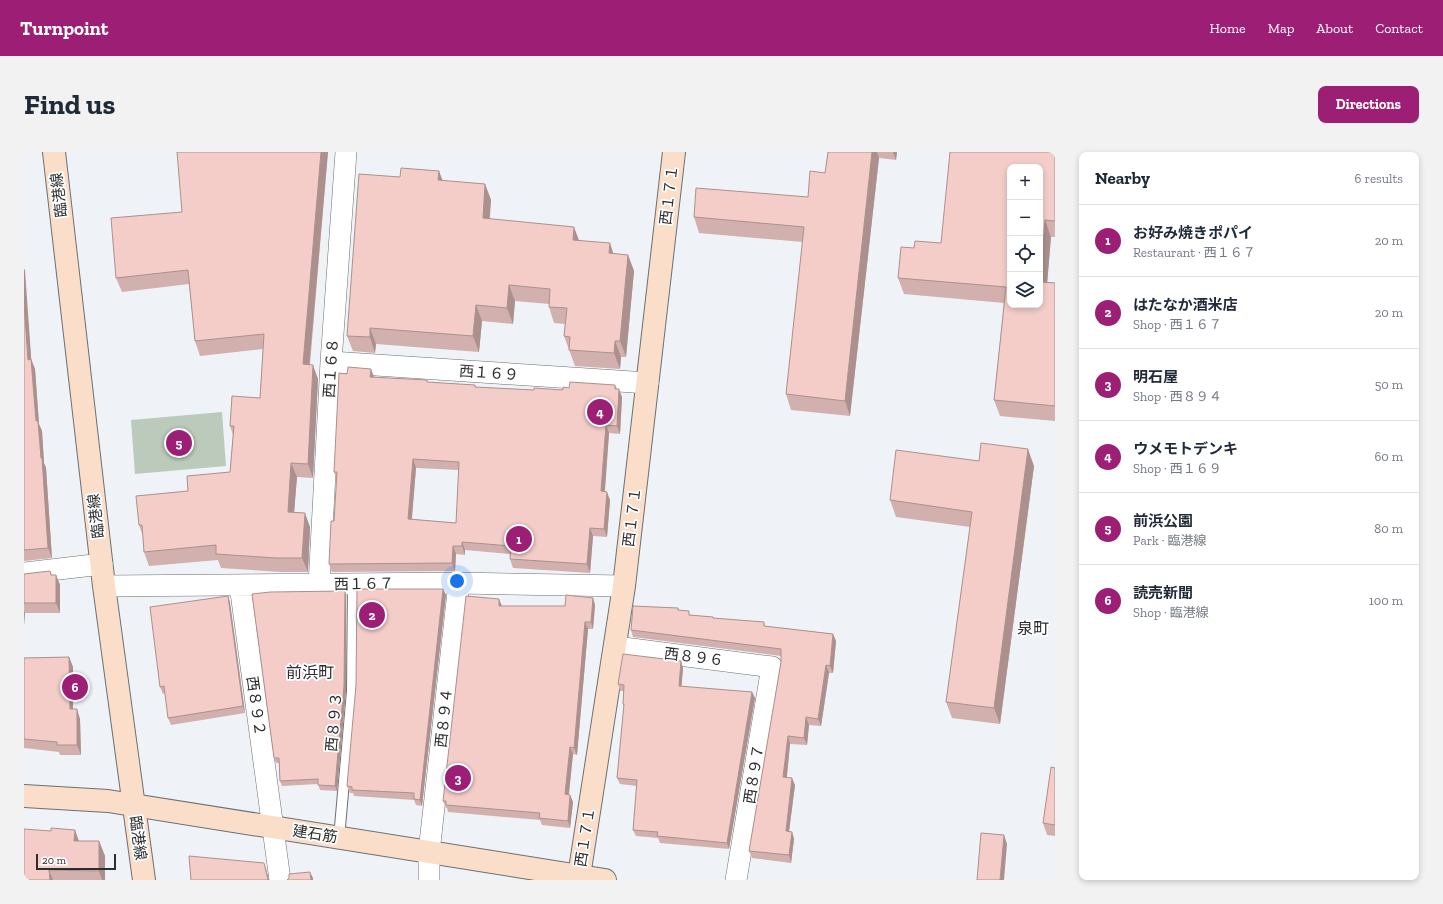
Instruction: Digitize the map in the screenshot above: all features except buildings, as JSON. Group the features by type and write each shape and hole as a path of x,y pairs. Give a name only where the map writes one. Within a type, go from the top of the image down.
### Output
{"street":[{"name":"臨港線","path":"54,152 104,586 144,880"},
{"name":"西１６８","path":"319,585 331,362 346,152"},
{"name":"西１７１","path":"579,878 616,647 624,586 674,152"},
{"name":"西１６９","path":"331,362 648,383"},
{"path":"24,573 102,564"},
{"name":"西１６７","path":"104,586 459,583 624,586"},
{"name":"西８９４","path":"429,880 429,852 459,583"},
{"name":"西８９２","path":"240,585 280,880"},
{"name":"西８９６","path":"616,647 772,667"},
{"name":"西８９７","path":"736,880 772,667"},
{"name":"建石筋","path":"24,796 108,801 429,852 579,878 605,880"}],"lane":[{"name":"西８９３","path":"340,838 352,691 353,584"}],"green space":[{"path":"222,412 226,466 135,474 131,420"}],"place":[{"name":"ウメモトデンキ","path":"600,412"},
{"name":"前浜公園","path":"179,443"},
{"name":"お好み焼きポパイ","path":"519,539"},
{"name":"はたなか酒米店","path":"372,615"},
{"name":"読売新聞","path":"75,687"},
{"name":"明石屋","path":"458,778"}],"district":[{"name":"泉町","path":"1033,628"},
{"name":"前浜町","path":"310,672"}]}
